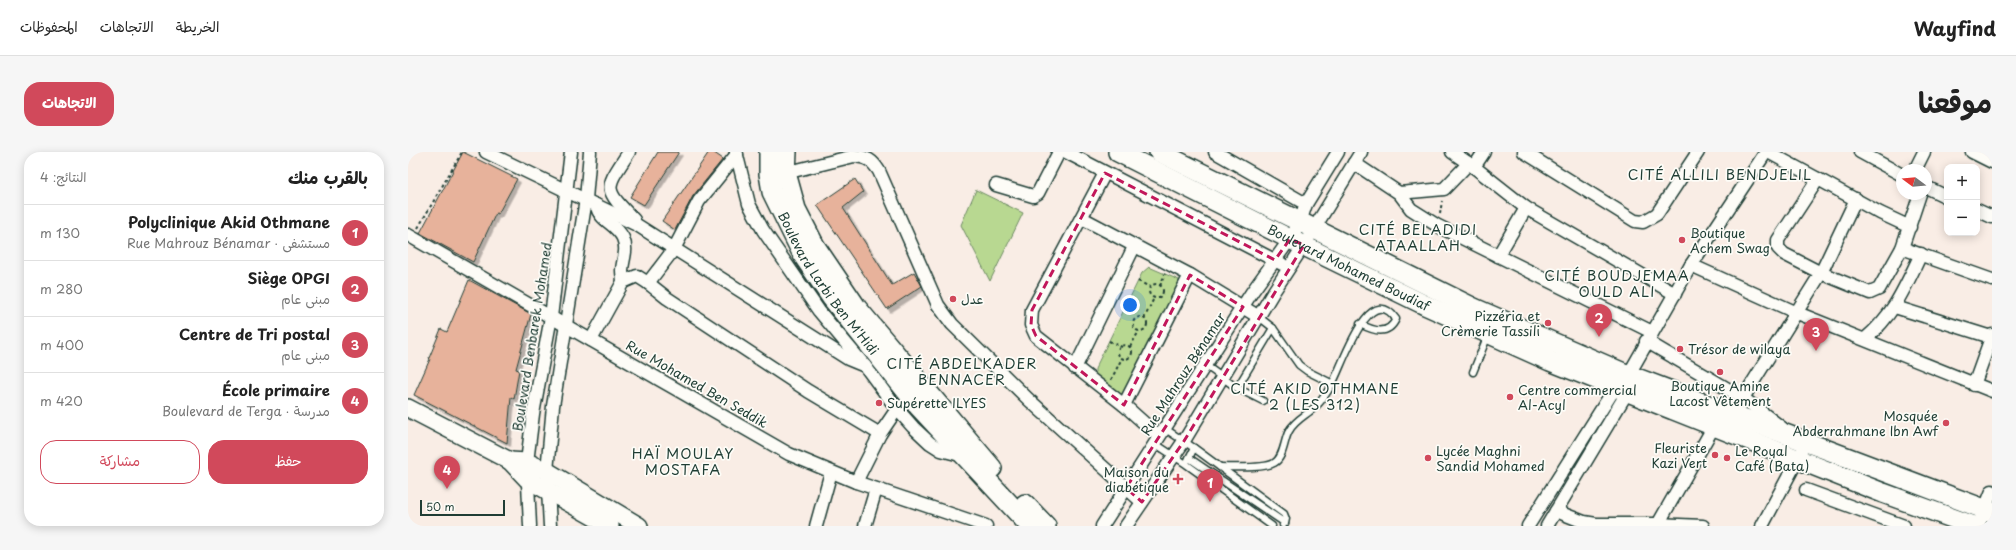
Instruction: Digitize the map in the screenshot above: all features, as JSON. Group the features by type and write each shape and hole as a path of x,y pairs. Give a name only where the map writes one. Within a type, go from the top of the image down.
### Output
{"main road":[{"name":"Boulevard Larbi Ben M'Hidi","path":"769,152 778,174 815,246 857,308 1011,490 1046,526"},
{"name":"Boulevard Larbi Ben M'Hidi","path":"787,152 772,192 804,258 831,297 919,406 1030,526"},
{"name":"Boulevard Mohamed Boudiaf","path":"1118,152 1302,234 1474,308 1627,380 1714,426 1883,493 1974,526"},
{"name":"Boulevard Mohamed Boudiaf","path":"1159,152 1425,305 1489,334 1799,438 1985,516"},
{"path":"408,408 510,461 527,480 548,490 610,526"},
{"path":"510,461 527,462 547,471 639,526"}],"street":[{"path":"486,152 567,190 640,227 848,358 865,366"},
{"name":"Boulevard Benbarek Mohamed","path":"530,526 527,462 533,414 551,316 571,152"},
{"path":"550,526 547,471 552,406 566,325 591,202 590,152"},
{"path":"629,152 610,182 609,189 613,198 640,227"},
{"path":"996,185 1033,196 1038,193 1059,152"},
{"path":"1066,152 1275,260 1289,269"},
{"path":"1215,152 1306,204"},
{"path":"1126,526 1174,456 1189,444 1222,378 1289,269 1302,234 1306,204 1338,152"},
{"path":"1302,234 1361,152"},
{"path":"1452,152 1472,165 1526,208 1675,294"},
{"path":"1399,193 1444,189 1472,165 1484,152"},
{"path":"1524,152 1635,221 1643,222 1657,214 1698,152"},
{"path":"1547,526 1615,416 1627,380 1649,337 1691,265 1767,152 1910,227"},
{"path":"1918,164 1924,152"},
{"path":"1972,152 1991,160"},
{"path":"648,283 674,249 699,201 736,153"},
{"path":"736,153 749,204 763,230 819,311 865,366 897,409 930,444 950,454 964,456"},
{"path":"1865,153 1896,171"},
{"path":"778,174 854,156 864,157 872,161 879,171 938,305 952,324 1028,399 1142,502"},
{"path":"1354,163 1399,193 1411,209 1438,226 1498,256 1649,337 1743,398 1799,438 1799,459 1762,526"},
{"path":"1105,173 1032,310 1031,325 1036,336 1075,368 1159,429"},
{"path":"1818,179 1778,240 1778,248 1784,254 1821,273 1870,294 1879,289 1902,248 1918,200"},
{"path":"1932,190 1944,196"},
{"path":"1743,398 1795,312 1821,273 1856,199"},
{"path":"591,202 599,216 616,228 625,245 626,254 622,270 623,282 591,340"},
{"path":"1498,256 1526,208"},
{"path":"1980,211 1992,217"},
{"path":"1082,218 1134,247 1190,275 1259,317"},
{"name":"Rue Mahrouz Bénamar","path":"1102,526 1154,444 1159,429 1205,365 1275,260 1302,234"},
{"name":"Rue Mohamed Ben Seddik","path":"410,236 789,454 856,482 986,526"},
{"path":"1075,368 1134,247"},
{"path":"1902,248 1992,280"},
{"path":"1865,340 1880,327 1895,307 1921,254"},
{"path":"1691,265 1795,312 1992,391"},
{"path":"1124,405 1190,275"},
{"path":"623,282 636,276 640,277 667,298 808,391 880,434"},
{"path":"1895,307 1992,336 1974,385"},
{"path":"1528,526 1602,409 1627,380"},
{"path":"856,482 880,434 897,409"},
{"path":"1602,409 1615,416"},
{"path":"1658,525 1714,426"},
{"path":"816,526 831,472"},
{"path":"864,526 876,489"},
{"path":"1806,490 1872,521 1904,526"},
{"path":"1985,516 1992,491"},
{"path":"1556,511 1590,523 1703,526"}],"lane":[{"path":"1220,467 1260,466 1275,463 1278,460 1288,432 1295,422 1313,409 1333,384 1360,324 1373,310 1381,308 1391,312 1396,319 1393,326 1382,332 1374,331 1360,324"},
{"path":"1259,317 1273,328 1299,365 1307,372 1333,384"},
{"path":"1237,388 1273,328"},
{"path":"1473,372 1489,334"},
{"path":"1205,365 1237,388 1263,401"},
{"path":"1154,444 1174,456 1187,461 1284,525 1286,518 1284,514 1189,444 1159,429"},
{"path":"1187,461 1189,444"},
{"path":"1187,461 1272,526"}],"path":[{"path":"410,236 462,152"},
{"path":"1160,286 1166,274"},
{"path":"1138,281 1150,287 1154,285 1160,286"},
{"path":"1150,287 1149,294 1154,298 1159,298 1163,290 1160,286"},
{"path":"1144,319 1154,298"},
{"path":"1139,331 1134,327 1134,322 1138,318 1144,319"},
{"path":"1122,358 1130,357 1132,353 1130,347 1139,331 1146,327 1147,323 1144,319"},
{"path":"1109,341 1122,347 1130,347"},
{"path":"1122,347 1119,352 1122,358"},
{"path":"1108,386 1122,358"}],"highlighted area":[{"path":"1105,173 1275,260 1290,239 1304,245 1184,441 1142,502 1126,488 1243,307 1190,275 1124,405 1036,336 1031,325 1032,310"}],"green space":[{"path":"976,190 1023,213 990,281 961,225"},
{"path":"1149,267 1179,280 1182,287 1128,395 1121,396 1095,377 1095,369 1142,273"}],"building":[{"path":"463,152 517,179 498,214 496,213 473,262 420,233"},
{"path":"658,152 679,152 644,205 630,197"},
{"path":"709,152 713,152 723,159 693,196 675,230 662,221"},
{"path":"855,179 863,192 843,208 892,285 914,272 922,286 887,309 817,205"},
{"path":"469,280 531,314 516,369 519,370 514,399 511,397 507,443 414,395 441,329 447,332"}],"place":[{"name":"Boutique Achem Swag","path":"1682,240"},
{"name":"عدل","path":"953,299"},
{"name":"Pizzéria et Crèmerie Tassili","path":"1548,323"},
{"name":"Siège OPGI","path":"1599,337"},
{"name":"Trésor de wilaya","path":"1680,349"},
{"name":"Centre de Tri postal","path":"1816,351"},
{"name":"Boutique Amine Lacost Vêtement","path":"1720,372"},
{"name":"Centre commercial Al-Acyl","path":"1510,397"},
{"name":"Supérette ILYES","path":"879,403"},
{"name":"Mosquée Abderrahmane Ibn Awf","path":"1946,423"},
{"name":"Fleuriste Kazi Vert","path":"1715,455"},
{"name":"Lycée Maghni Sandid Mohamed","path":"1428,458"},
{"name":"Le Royal Café (Bata)","path":"1727,458"},
{"name":"Maison du diabétique","path":"1178,479"},
{"name":"École primaire","path":"447,489"},
{"name":"Polyclinique Akid Othmane","path":"1210,502"}],"district":[{"name":"CITÉ ALLILI BENDJELIL","path":"1720,175"},
{"name":"CITÉ BELADIDI ATAALLAH","path":"1418,238"},
{"name":"CITÉ BOUDJEMAA OULD ALI","path":"1617,284"},
{"name":"CITÉ ABDELKADER BENNACER","path":"962,372"},
{"name":"CITÉ AKID OTHMANE 2 (LES 312)","path":"1315,398"},
{"name":"HAÏ MOULAY MOSTAFA","path":"683,462"}]}
